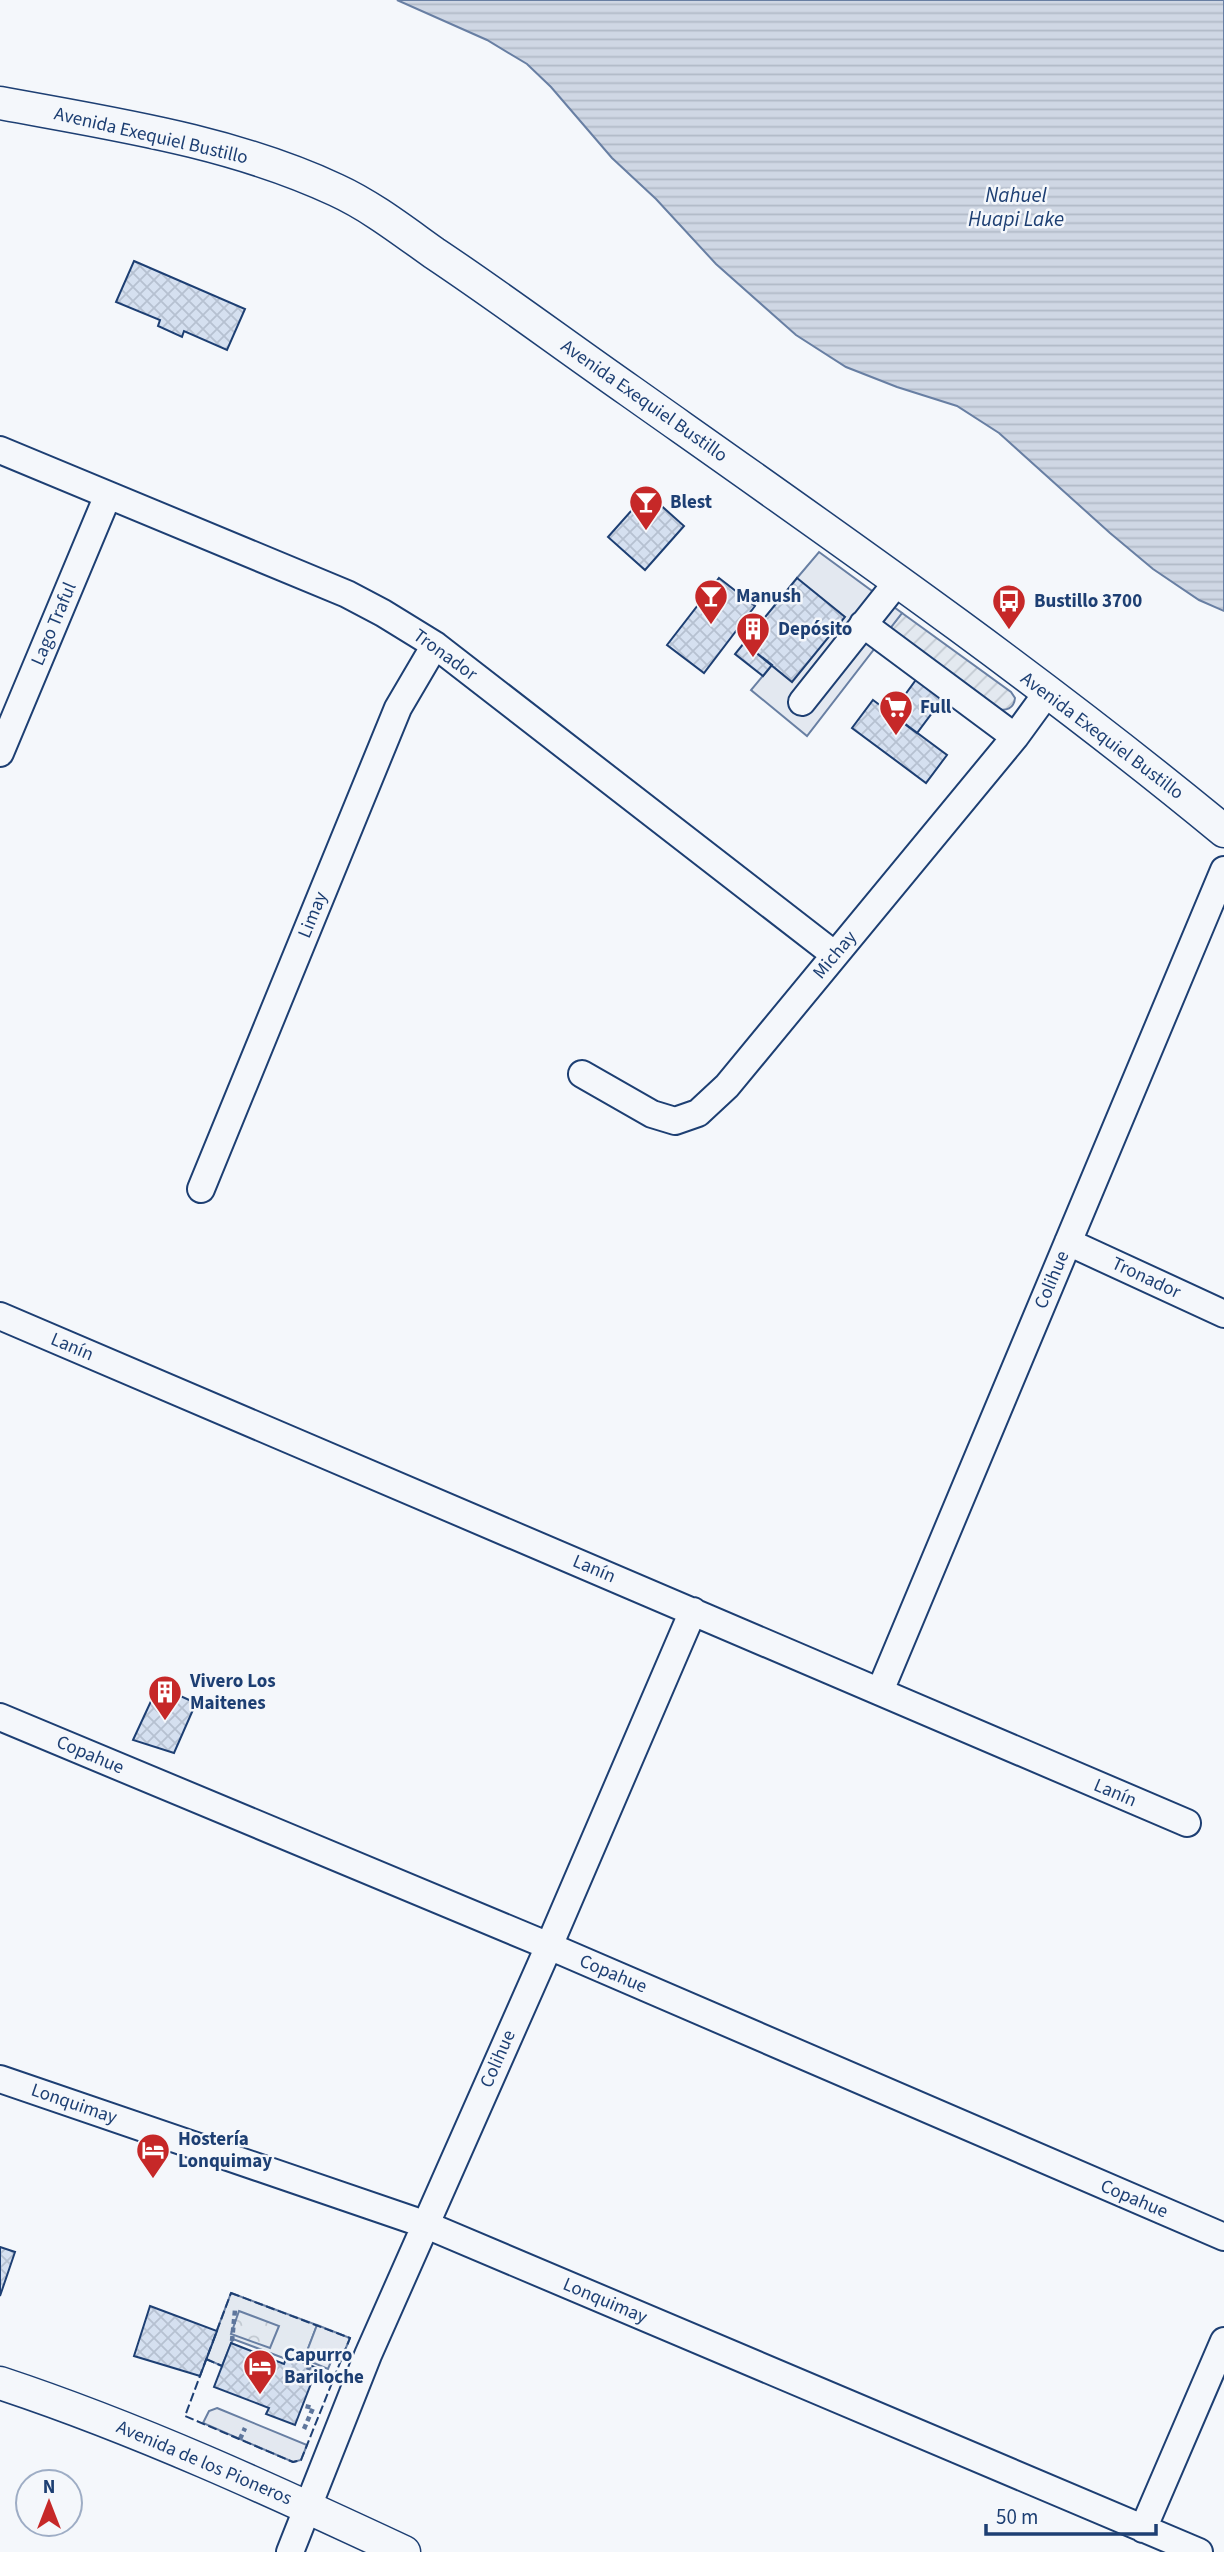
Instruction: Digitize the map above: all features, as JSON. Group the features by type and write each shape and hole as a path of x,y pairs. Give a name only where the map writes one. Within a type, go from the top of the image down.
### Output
{"main road":[{"name":"Avenida Exequiel Bustillo","path":"0,103 174,137 236,153 285,168 340,192 447,262 898,581 1142,764 1224,831"},
{"name":"Avenida de los Pioneros","path":"0,2383 69,2406 182,2451 404,2552"}],"street":[{"name":"Tronador","path":"0,450 347,594 383,613 435,645 835,955"},
{"name":"Lago Traful","path":"0,753 107,495"},
{"path":"802,702 898,581"},
{"path":"863,624 1015,737"},
{"name":"Limay","path":"201,1189 398,708 435,645"},
{"name":"Michay","path":"582,1074 652,1114 675,1121 698,1113 727,1086 1015,737 1047,693"},
{"name":"Colihue","path":"880,1691 1224,870"},
{"name":"Tronador","path":"1068,1242 1224,1314"},
{"name":"Lanín","path":"0,1316 1187,1824"},
{"name":"Colihue","path":"289,2552 424,2224 549,1947 693,1611"},
{"name":"Copahue","path":"0,1717 549,1947 1224,2237"},
{"name":"Lonquimay","path":"0,2079 424,2224 1199,2552"},
{"path":"1143,2529 1224,2341"}],"path":[{"path":"232,2341 235,2310"},
{"path":"308,2370 312,2360"},
{"path":"304,2429 313,2408 306,2406"},
{"path":"240,2439 244,2428"}],"green space":[{"path":"902,613 1011,692 1015,698 1011,707 997,709 887,632"},
{"path":"231,2293 317,2325 303,2362 288,2356 286,2359 233,2339 222,2366 206,2359"},
{"path":"239,2311 279,2326 270,2348 231,2334"}],"shaded area":[{"path":"819,552 902,613 807,736 751,690 772,665 797,578"},
{"path":"317,2325 350,2338 343,2355 335,2352 328,2369 304,2359"},
{"path":"217,2408 307,2445 301,2460 293,2462 203,2423 209,2411"}],"water":[{"name":"Nahuel Huapi Lake","path":"397,0 1224,0 1224,611 1199,600 1153,569 999,433 957,406 846,367 796,335 716,264 656,199 612,158 551,87 527,64 487,40"}],"building":[{"path":"134,261 245,309 227,350 184,331 182,337 158,326 160,320 116,302"},
{"name":"Blest","path":"647,493 684,526 645,570 608,537"},
{"name":"Manush","path":"719,578 755,606 704,673 667,645"},
{"path":"797,578 845,617 792,682 744,643"},
{"name":"Depósito","path":"744,643 772,665 763,676 735,654"},
{"path":"929,662 956,681 917,733 891,714"},
{"path":"873,700 947,755 926,783 852,728"},
{"name":"Vivero Los Maitenes","path":"158,1686 196,1703 174,1753 133,1740"},
{"path":"0,2247 15,2252 0,2296"},
{"path":"150,2306 217,2331 200,2376 134,2356"},
{"path":"231,2343 284,2364 287,2356 317,2368 295,2425 266,2414 269,2408 214,2387"}],"fence":[{"path":"231,2293 350,2338 301,2460 293,2462 185,2416 231,2293"},
{"path":"206,2359 222,2366"}],"place":[{"name":"Blest","path":"646,532"},
{"name":"Manush","path":"711,626"},
{"name":"Bustillo 3700","path":"1009,631"},
{"name":"Depósito","path":"753,659"},
{"name":"Full","path":"896,737"},
{"name":"Vivero Los Maitenes","path":"165,1722"},
{"name":"Hostería Lonquimay","path":"153,2180"},
{"name":"Capurro Bariloche","path":"260,2396"}]}
